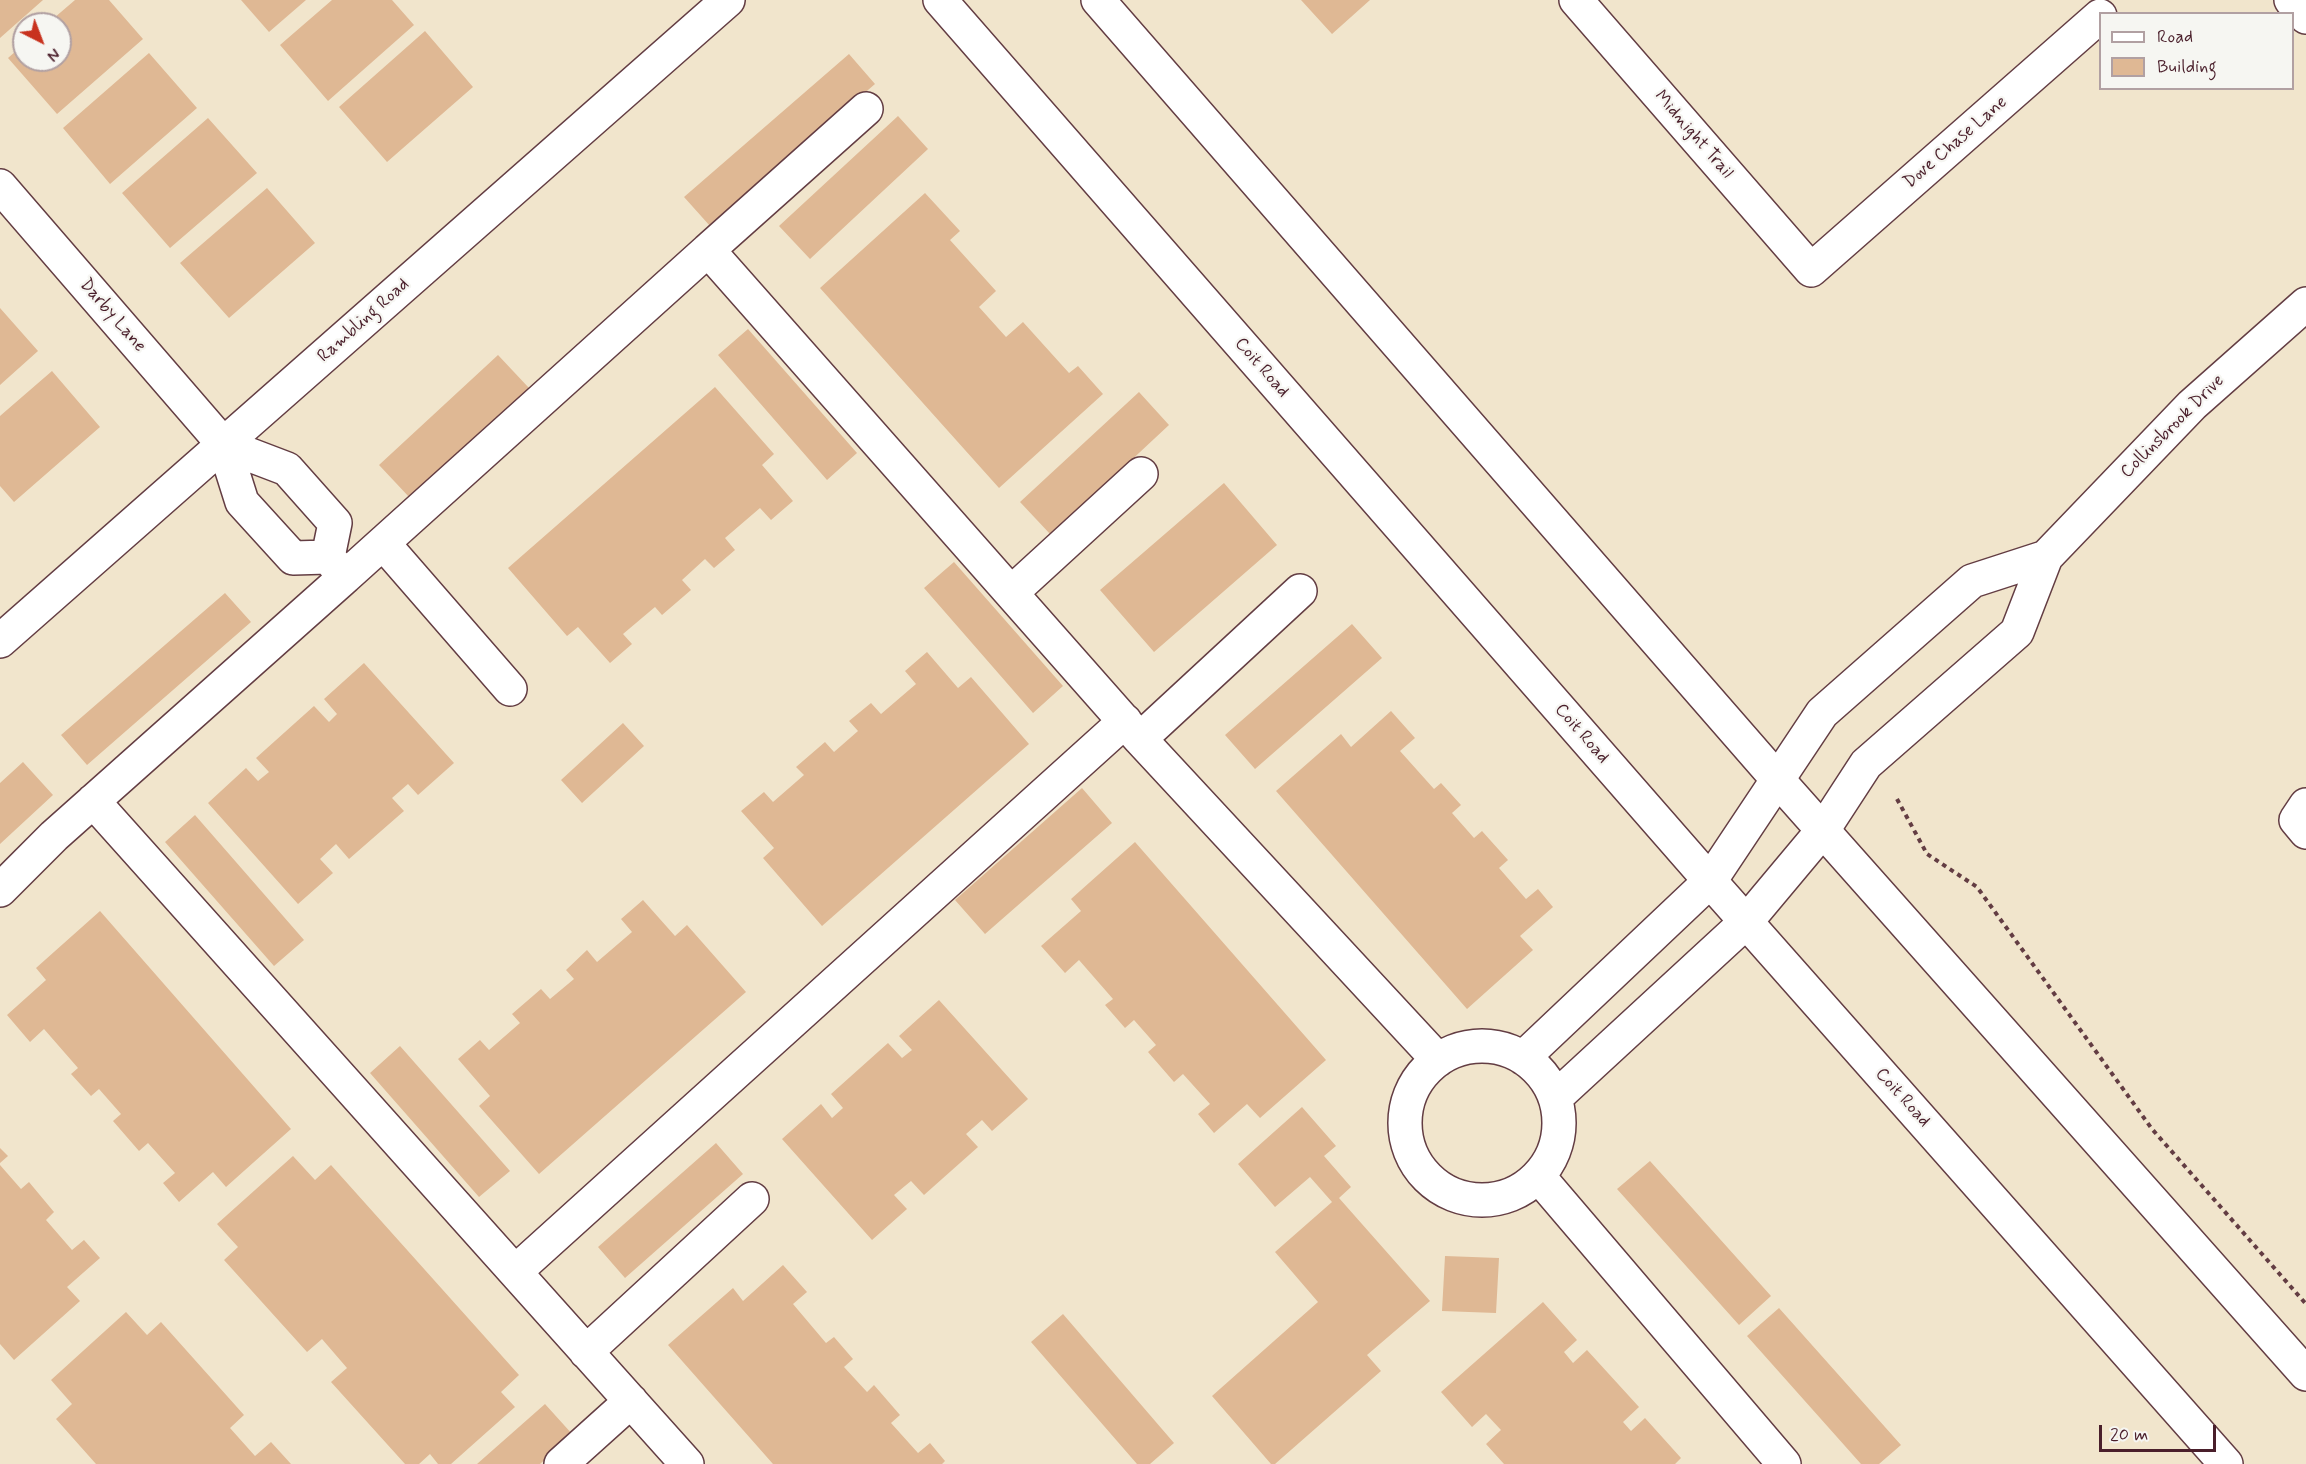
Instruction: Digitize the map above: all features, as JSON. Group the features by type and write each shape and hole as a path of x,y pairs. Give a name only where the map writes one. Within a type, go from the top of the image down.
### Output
{"main road":[{"name":"Rambling Road","path":"0,641 728,0"},
{"name":"Coit Road","path":"940,0 1746,922 2226,1464"},
{"path":"1098,0 1778,780 2306,1374"},
{"name":"Midnight Trail","path":"1575,0 1811,270"},
{"name":"Dove Chase Lane","path":"2105,12 2119,0"},
{"path":"2291,0 2306,17"},
{"name":"Dove Chase Lane","path":"1811,270 2099,18"},
{"path":"0,890 336,567 383,543 866,109"},
{"name":"Darby Lane","path":"0,186 224,445"},
{"path":"708,250 1133,730 1438,1060"},
{"name":"Collinsbrook Drive","path":"1555,1098 1746,922 1823,831 1866,764 2017,632 2046,557 2186,410 2306,304"},
{"path":"224,445 287,469 335,523 336,567"},
{"path":"224,445 242,502 292,558 336,567"},
{"path":"1011,593 1141,474"},
{"path":"383,543 510,689"},
{"name":"Collinsbrook Drive","path":"1523,1058 1710,881 1822,713 1972,581 2046,557"},
{"path":"515,1272 1133,730 1300,591"},
{"path":"93,801 687,1464"},
{"path":"1480,1046 1502,1048 1523,1058 1540,1072 1555,1098 1560,1125 1557,1143 1550,1161 1539,1177 1520,1191 1498,1199 1474,1200 1452,1195 1431,1183 1416,1165 1407,1144 1405,1120 1409,1097 1421,1077 1438,1060 1458,1050 1480,1046"},
{"path":"1539,1177 1784,1464"},
{"path":"586,1352 752,1199"},
{"path":"561,1464 631,1401"}],"path":[{"path":"1897,799 1927,854 1977,887 2152,1129 2306,1304"}],"building":[{"path":"0,0 43,0 29,12 12,12 12,27 0,38"},
{"path":"75,0 109,0 143,39 57,114 20,72 72,72 72,12 61,12"},
{"path":"241,0 306,0 269,32"},
{"path":"332,0 392,0 414,25 328,101 280,45"},
{"path":"1301,0 1370,0 1332,34"},
{"path":"425,31 473,87 387,162 339,107"},
{"path":"149,53 197,108 110,184 63,128"},
{"path":"849,54 875,84 710,226 684,197"},
{"path":"898,116 928,149 810,259 779,226"},
{"path":"208,118 257,173 170,248 122,193"},
{"path":"267,188 315,243 229,318 180,263"},
{"path":"925,193 960,231 950,240 996,291 979,307 1006,337 1023,322 1069,373 1078,366 1103,394 999,488 820,288"},
{"path":"0,308 38,351 0,385"},
{"path":"748,329 857,453 827,480 718,355"},
{"path":"498,355 529,388 410,498 379,465"},
{"path":"52,371 100,427 14,502 0,486 0,416"},
{"path":"715,387 774,454 762,465 793,501 771,520 760,508 725,538 735,550 714,568 705,559 682,580 691,590 662,615 655,607 623,634 632,644 610,663 578,627 567,636 508,568"},
{"path":"1139,392 1169,425 1051,535 1020,502"},
{"path":"1224,483 1277,545 1154,652 1100,590"},
{"path":"954,562 1063,686 1033,713 924,588"},
{"path":"225,593 251,622 87,765 61,735"},
{"path":"1352,624 1382,658 1255,769 1225,735"},
{"path":"927,652 958,688 971,677 1029,744 822,926 763,858 774,848 741,811 764,792 773,802 804,775 796,767 825,742 834,752 858,731 849,721 871,703 881,714 916,684 905,671"},
{"path":"364,663 454,763 418,795 408,784 392,798 404,811 349,859 336,844 320,859 333,873 298,904 208,803 246,768 258,781 269,772 256,758 314,706 329,722 337,714 324,699"},
{"path":"1391,711 1415,738 1400,751 1434,789 1441,783 1461,805 1452,813 1474,838 1482,831 1508,860 1499,868 1526,899 1538,889 1553,907 1520,936 1533,950 1467,1009 1276,791 1341,734 1351,747"},
{"path":"623,723 644,746 582,803 561,780"},
{"path":"23,762 53,795 0,844 0,783"},
{"path":"1082,788 1112,823 985,934 955,900"},
{"path":"195,815 304,940 274,966 165,842"},
{"path":"1135,842 1326,1060 1260,1118 1247,1104 1214,1133 1198,1114 1210,1104 1183,1074 1174,1082 1148,1052 1156,1045 1134,1020 1125,1028 1105,1005 1113,999 1079,960 1065,973 1041,946 1081,911 1071,899"},
{"path":"643,900 675,936 687,925 746,992 539,1174 479,1106 490,1096 458,1059 480,1040 489,1050 520,1023 512,1014 541,989 550,999 574,979 566,970 587,950 597,962 632,932 621,919"},
{"path":"100,911 291,1129 226,1187 213,1172 179,1202 163,1183 175,1173 148,1143 139,1151 113,1121 121,1114 99,1089 91,1096 71,1074 78,1068 44,1029 30,1042 7,1015 46,980 36,968"},
{"path":"939,1000 1028,1099 992,1131 982,1120 966,1134 978,1147 924,1195 911,1181 894,1195 907,1209 872,1240 782,1139 821,1104 832,1118 843,1108 831,1094 888,1043 902,1058 912,1050 899,1036"},
{"path":"400,1046 510,1171 479,1197 370,1073"},
{"path":"1302,1107 1336,1146 1324,1156 1351,1187 1339,1198 1430,1301 1367,1355 1381,1371 1275,1464 1271,1464 1212,1396 1318,1302 1275,1252 1332,1202 1310,1177 1275,1207 1238,1164"},
{"path":"716,1143 743,1174 625,1278 598,1247"},
{"path":"0,1148 8,1156 0,1163"},
{"path":"293,1156 315,1180 331,1165 519,1375 501,1392 515,1407 451,1464 438,1464 430,1454 419,1464 405,1464 331,1382 347,1368 322,1339 307,1352 224,1260 238,1247 217,1224"},
{"path":"1650,1161 1771,1296 1739,1325 1617,1189"},
{"path":"0,1165 21,1189 29,1182 54,1212 46,1220 72,1250 84,1240 100,1258 67,1287 80,1301 14,1360 0,1344"},
{"path":"1445,1256 1499,1258 1496,1313 1442,1311"},
{"path":"783,1265 807,1292 793,1304 826,1343 834,1337 853,1359 844,1367 867,1392 874,1385 900,1415 891,1423 918,1453 930,1443 945,1461 942,1464 773,1464 668,1345 733,1288 743,1301"},
{"path":"1543,1302 1577,1340 1564,1352 1573,1363 1587,1350 1639,1407 1623,1422 1631,1431 1645,1418 1681,1458 1675,1464 1504,1464 1486,1444 1501,1430 1486,1414 1472,1427 1441,1392"},
{"path":"1779,1308 1901,1445 1879,1464 1861,1464 1747,1336"},
{"path":"126,1312 147,1335 161,1322 244,1415 230,1428 255,1456 271,1442 291,1464 96,1464 56,1419 72,1404 51,1380"},
{"path":"1063,1314 1174,1443 1150,1464 1137,1464 1031,1342"},
{"path":"545,1404 573,1435 540,1464 477,1464"}]}
